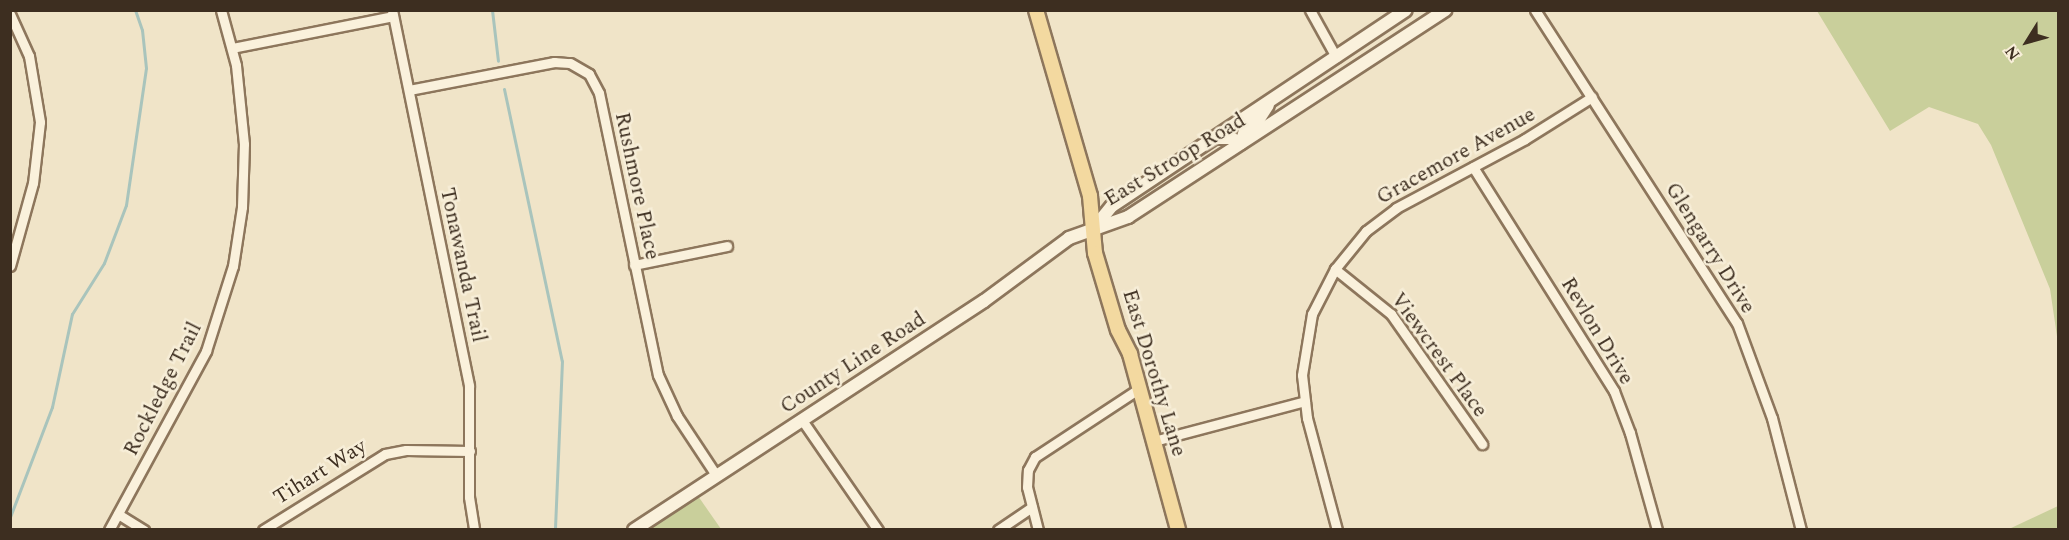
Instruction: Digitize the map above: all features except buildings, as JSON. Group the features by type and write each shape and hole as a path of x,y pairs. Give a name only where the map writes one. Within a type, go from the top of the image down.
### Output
{"main road":[{"name":"East Dorothy Lane","path":"1036,10 1090,196 1095,253 1140,388 1178,530"},
{"name":"East Stroop Road","path":"1093,229 1112,206 1406,10"},
{"name":"East Stroop Road","path":"1093,229 1128,217 1445,10"},
{"path":"1215,138 1231,138 1241,143 1245,130 1257,122 1270,101"},
{"name":"County Line Road","path":"634,530 984,301 1069,238 1093,229"}],"street":[{"name":"Rockledge Trail","path":"109,530 195,376 228,286 240,227 245,158 241,100 232,48 221,10"},
{"path":"1310,10 1336,57"},
{"name":"Glengarry Drive","path":"1535,10 1737,322 1772,418 1801,530"},
{"path":"232,48 393,13"},
{"name":"Tonawanda Trail","path":"393,13 469,386 469,497 474,530"},
{"path":"10,14 29,56 40,122 33,183 10,266"},
{"name":"Rushmore Place","path":"409,90 554,62 584,70 599,93 634,265 663,388 716,475"},
{"name":"Gracemore Avenue","path":"1337,530 1305,401 1302,375 1307,331 1335,269 1349,248 1380,219 1592,97"},
{"name":"Revlon Drive","path":"1473,167 1614,391 1630,433 1657,530"},
{"path":"634,265 728,246"},
{"name":"Viewcrest Place","path":"1335,269 1391,314 1482,444"},
{"path":"1038,530 1027,479 1035,457 1140,388"},
{"path":"1154,441 1305,401"},
{"path":"802,420 878,530"},
{"name":"Tihart Way","path":"263,530 385,454 406,450 470,452"},
{"path":"998,530 1032,507"},
{"path":"118,514 144,530"}],"green space":[{"path":"1817,11 2058,11 2058,343 2050,289 1991,145 1978,124 1929,107 1890,131"},
{"path":"698,496 721,529 647,529"},
{"path":"2058,506 2058,529 2009,529"}],"waterway":[{"path":"10,517 52,407 72,314 104,263 126,205 146,68 142,30 135,10"},
{"path":"492,10 498,61"},
{"path":"504,89 562,361 555,530"}]}
